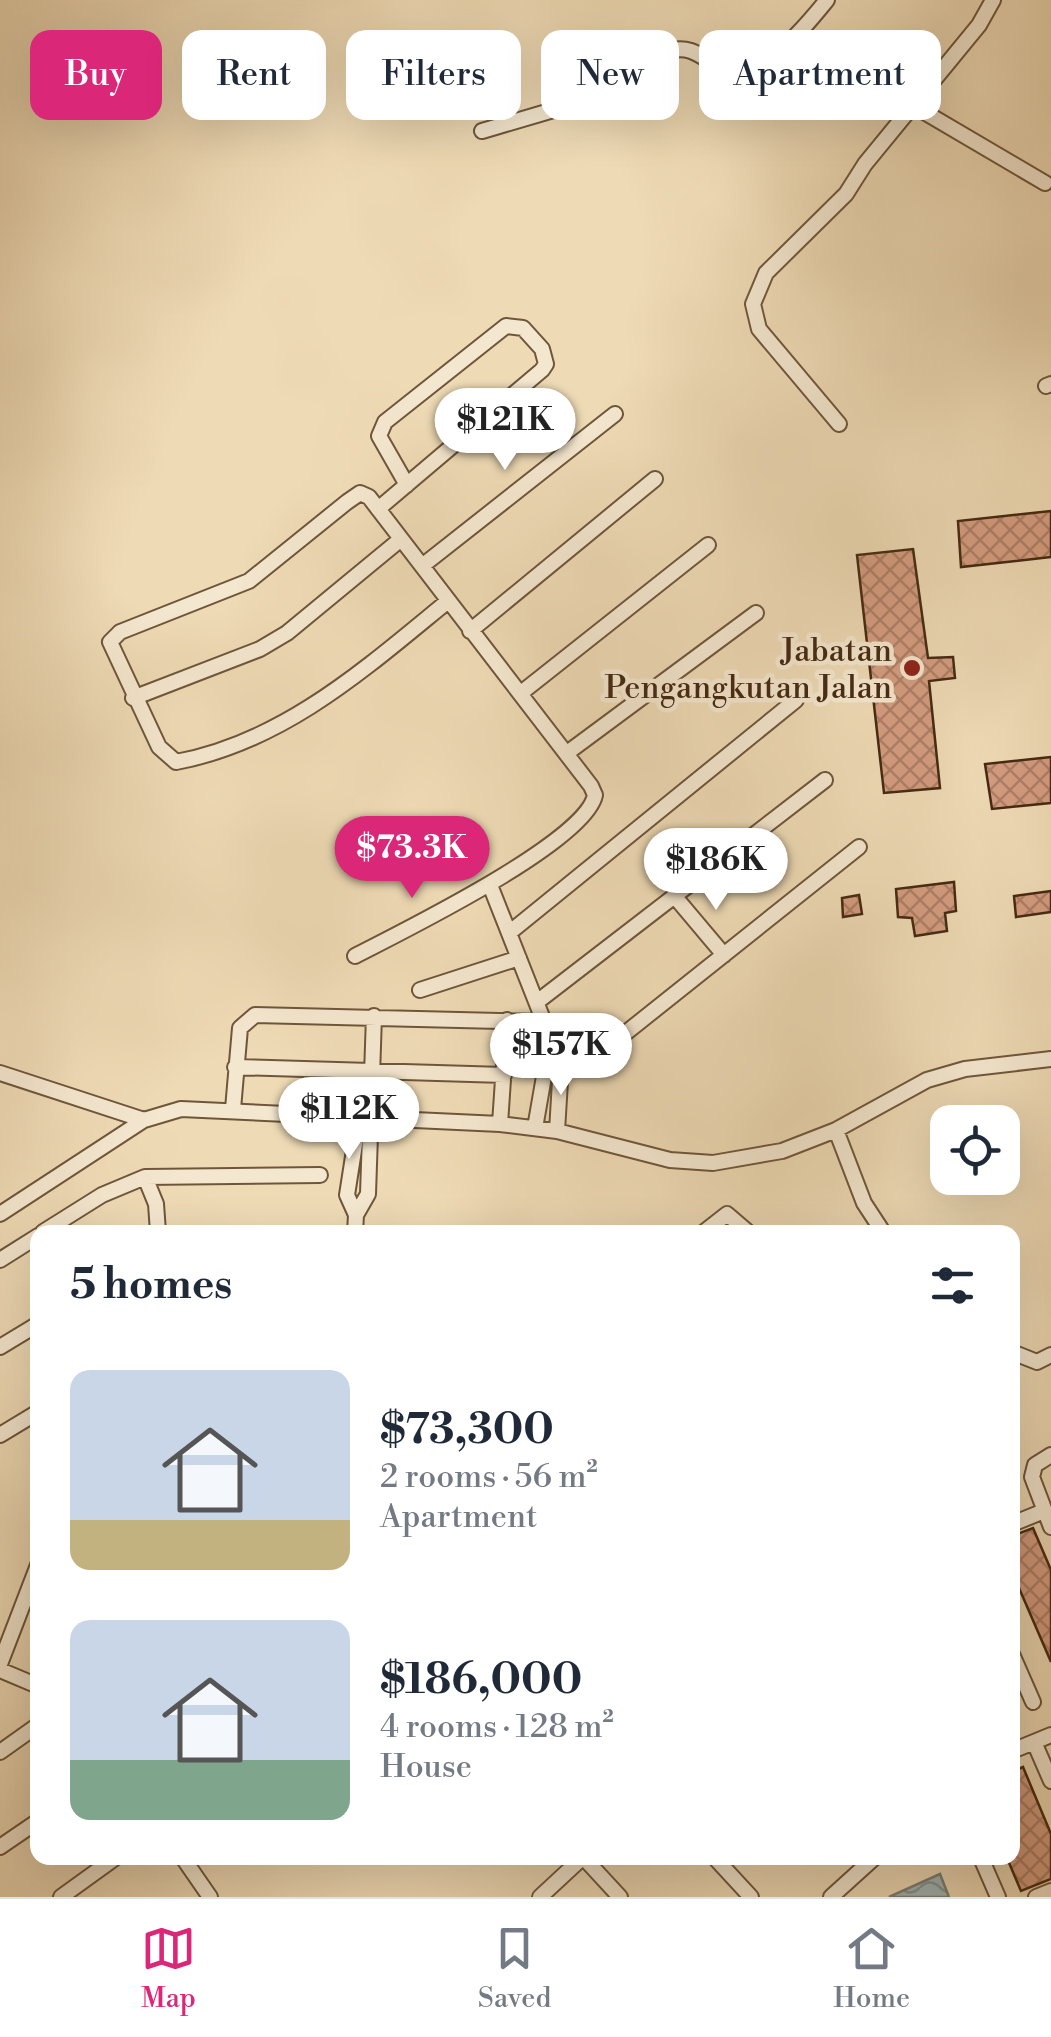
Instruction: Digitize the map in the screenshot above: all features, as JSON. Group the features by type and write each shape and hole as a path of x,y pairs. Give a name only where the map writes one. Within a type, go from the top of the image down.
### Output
{"street":[{"path":"482,132 567,106 673,50 692,50 721,67 752,67 782,48 827,0"},
{"path":"941,72 979,25 992,0"},
{"path":"839,424 759,330 752,304 766,273 846,194 903,120"},
{"path":"938,120 1045,184"},
{"path":"378,509 407,485 542,370 546,364 542,349 523,328 506,326 385,422 379,436 407,485"},
{"path":"422,566 615,414"},
{"path":"470,630 654,479"},
{"path":"355,956 490,886 591,808 595,795 592,786 378,509 360,493 249,581 120,632 110,642 110,649 164,754 176,762 186,761 299,716 333,694 448,600"},
{"path":"134,698 260,649 287,633 401,539"},
{"path":"521,693 708,544"},
{"path":"566,753 756,613"},
{"path":"509,932 796,700"},
{"path":"537,1002 825,780"},
{"path":"598,1054 859,847"},
{"path":"490,886 561,1065 558,1131"},
{"path":"676,898 724,955"},
{"path":"420,990 519,958"},
{"path":"234,1109 240,1028 255,1016 542,1022"},
{"path":"355,1225 368,1194 374,1119 368,1100 374,1016"},
{"path":"500,1124 507,1020"},
{"path":"535,1128 550,1042"},
{"path":"0,1214 144,1120 181,1109 500,1124 558,1131 635,1153 713,1163 782,1151 836,1130 927,1080 964,1069 1051,1058"},
{"path":"235,1067 504,1075"},
{"path":"0,1072 144,1120"},
{"path":"356,1215 348,1195 356,1118 368,1100"},
{"path":"836,1130 864,1202 878,1225"},
{"path":"54,1225 102,1194 145,1176 320,1175"},
{"path":"145,1176 156,1204 158,1225"},
{"path":"713,1225 726,1214 739,1225"},
{"path":"0,1260 30,1240"},
{"path":"0,1347 30,1329"},
{"path":"0,1434 30,1417"},
{"path":"1051,1455 1032,1470 1051,1528"},
{"path":"1020,1521 1044,1511"},
{"path":"30,1585 0,1667 30,1682"},
{"path":"0,1620 18,1616"},
{"path":"1020,1672 1033,1702"},
{"path":"1,1749 30,1730"},
{"path":"1020,1748 1051,1734"},
{"path":"1034,1742 1051,1781"},
{"path":"0,1847 30,1826"},
{"path":"61,1897 105,1865"},
{"path":"187,1865 208,1896"},
{"path":"540,1897 575,1865"},
{"path":"590,1865 620,1897"},
{"path":"721,1865 751,1897"},
{"path":"852,1865 858,1872"},
{"path":"830,1897 866,1865"},
{"path":"984,1865 998,1897"},
{"path":"1036,1897 1051,1891"}],"water":[{"path":"940,1874 949,1897 889,1897"}],"building":[{"path":"1051,511 1051,557 961,567 958,521"},
{"name":"Jabatan Pengangkutan Jalan","path":"913,549 928,658 953,657 955,678 929,681 940,788 884,793 857,555"},
{"path":"1051,757 1051,803 992,809 985,764"},
{"path":"954,882 956,911 945,913 947,931 915,936 912,918 898,917 896,889"},
{"path":"1051,891 1051,912 1016,917 1014,896"},
{"path":"859,895 862,914 843,917 842,898"},
{"path":"1033,1528 1051,1570 1051,1662 1020,1590 1020,1533"},
{"path":"1023,1767 1051,1834 1051,1879 1021,1891 1010,1865 1020,1865"}],"place":[{"name":"Jabatan Pengangkutan Jalan","path":"912,668"}]}
